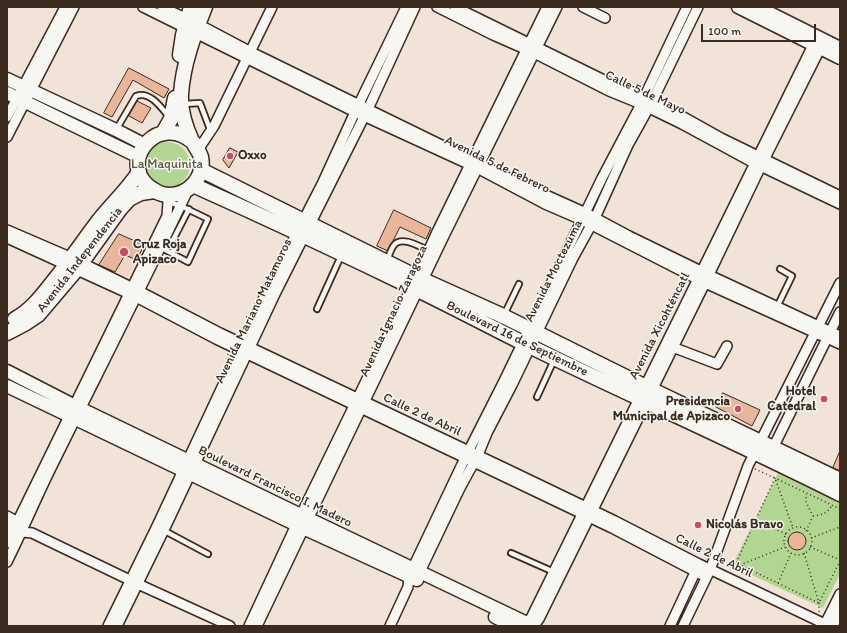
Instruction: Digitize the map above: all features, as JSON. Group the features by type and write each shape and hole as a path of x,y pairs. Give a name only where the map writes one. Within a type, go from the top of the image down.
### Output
{"main road":[{"path":"163,133 177,104 191,22 205,7"},
{"path":"738,7 818,43 840,48"},
{"path":"758,7 840,58"},
{"path":"7,79 116,130 142,151"},
{"path":"17,97 142,151"},
{"path":"177,104 186,130 196,147 200,156 201,170 198,178 191,187 178,194 163,196 145,183 139,172 142,151 156,136 163,133 177,133 183,135 196,147"},
{"name":"Boulevard 16 de Septiembre","path":"201,170 304,228 342,253 503,316 533,331 645,394"},
{"name":"Avenida Independencia","path":"9,319 22,315 36,303 74,264 100,219 133,182 139,172"},
{"name":"Boulevard 16 de Septiembre","path":"191,187 304,228 387,262 418,283 526,345 645,394 771,453 840,480"},
{"name":"Avenida Independencia","path":"7,333 26,323 38,314 74,264 129,199 141,193 163,196"},
{"name":"Boulevard Francisco I. Madero","path":"7,371 75,412"},
{"name":"Boulevard Francisco I. Madero","path":"7,386 75,412 514,626"},
{"name":"Boulevard 16 de Septiembre","path":"771,453 836,499"},
{"name":"Boulevard Francisco I. Madero","path":"413,577 530,625"}],"street":[{"path":"59,27 65,7"},
{"path":"7,117 17,97 27,88 59,27 74,7"},
{"name":"Avenida 5 de Febrero","path":"143,7 191,22"},
{"name":"Avenida 5 de Febrero","path":"162,7 249,56 475,164 547,201 584,216 661,256 775,310 829,334 840,336"},
{"path":"196,147 211,132 272,7"},
{"name":"Avenida Mariano Matamoros","path":"389,54 406,7"},
{"name":"Avenida Mariano Matamoros","path":"108,626 133,582 160,528 246,349 271,292 326,185 389,54 415,7"},
{"name":"Calle 5 de Mayo","path":"437,7 458,11 610,88 647,102 759,161 834,196 840,204"},
{"name":"Avenida Ignacio Zaragoza","path":"532,48 547,7"},
{"name":"Avenida Ignacio Zaragoza","path":"258,626 276,580 302,522 418,283 439,236 532,48 557,7"},
{"path":"583,7 605,18"},
{"name":"Avenida Moctezuma","path":"647,102 668,46 687,7"},
{"name":"Avenida Moctezuma","path":"457,486 476,459 484,432 569,257 584,216 602,178 624,144 678,49 698,7"},
{"name":"Avenida Xicohténcatl","path":"530,625 569,550 818,43"},
{"path":"668,46 678,49"},
{"path":"7,137 17,97"},
{"name":"Avenida Moctezuma","path":"569,257 593,222 611,183 624,144"},
{"path":"602,178 611,183"},
{"path":"157,245 169,240 185,208 191,187"},
{"path":"7,543 48,466 157,245 167,216 163,196"},
{"name":"Calle 2 de Abril","path":"10,235 134,292 218,336 467,454 613,525 697,568 826,625"},
{"name":"Avenida Ignacio Zaragoza","path":"418,283 428,250 439,236"},
{"path":"683,626 708,573 748,466 840,284"},
{"path":"771,453 840,312"},
{"name":"Avenida 5 de Febrero","path":"829,334 840,344"},
{"path":"669,346 717,364 727,346"},
{"name":"Avenida Moctezuma","path":"390,626 457,486 467,454 484,432"},
{"path":"7,516 17,526 133,582 230,626"},
{"path":"7,562 17,526"},
{"name":"Avenida Xicohténcatl","path":"551,586 554,572 569,550"},
{"path":"670,626 697,568"},
{"name":"Avenida Ignacio Zaragoza","path":"249,626 276,580"},
{"name":"Avenida Mariano Matamoros","path":"117,626 133,582"},
{"path":"826,625 840,594"},
{"path":"826,625 840,611"}],"lane":[{"path":"116,130 136,96 141,95 150,97 171,119"},
{"path":"177,104 200,103 211,132"},
{"path":"157,245 188,262 208,220 163,196"},
{"path":"169,240 175,249 173,254"},
{"path":"387,262 394,246 399,242 406,242 428,250"},
{"path":"317,309 342,253"},
{"path":"775,310 792,276 780,269"},
{"path":"503,316 519,284"},
{"path":"537,397 555,358"},
{"path":"160,528 208,554"},
{"path":"511,552 554,572"}],"path":[{"path":"748,466 806,493 836,499"},
{"path":"775,478 736,563 820,603"},
{"path":"775,478 793,528"},
{"path":"806,493 806,502 813,516"},
{"path":"836,499 840,509"},
{"path":"813,516 829,511 836,499"},
{"path":"806,530 813,516"},
{"path":"756,520 786,534"},
{"path":"811,538 840,527"},
{"path":"793,528 802,528 806,530 811,538 810,547 800,555 791,553 785,546 784,538 786,534 793,528"},
{"path":"740,565 785,546"},
{"path":"810,547 840,561 820,603"},
{"path":"778,583 791,553"},
{"path":"804,553 826,625"}],"shaded area":[{"name":"Cruz Roja Apizaco","path":"119,234 144,245 128,277 99,265"}],"green space":[{"name":"La Maquinita","path":"162,142 172,142 180,146 186,152 190,160 190,170 186,178 180,184 172,188 162,188 154,184 148,178 144,170 144,160 148,152 154,146"},
{"path":"779,471 840,501 840,574 823,608 732,566"}],"building":[{"path":"129,68 169,89 164,98 133,80 112,117 104,113"},
{"path":"137,101 151,108 142,123 129,116"},
{"name":"Oxxo","path":"230,148 238,152 229,168 223,160"},
{"path":"394,210 431,228 426,239 400,227 388,251 377,246"},
{"name":"Cruz Roja Apizaco","path":"119,234 144,245 137,260 125,255 115,272 99,265"},
{"name":"Presidencia Municipal de Apizaco","path":"723,393 760,410 752,426 716,407"},
{"path":"840,451 840,471 833,468"},
{"path":"797,532 803,535 806,541 803,547 797,550 791,547 788,541 791,535"}],"place":[{"name":"Oxxo","path":"230,156"},
{"name":"Cruz Roja Apizaco","path":"124,252"},
{"name":"Hotel Catedral","path":"824,399"},
{"name":"Presidencia Municipal de Apizaco","path":"738,409"},
{"name":"Nicolás Bravo","path":"698,525"}]}
